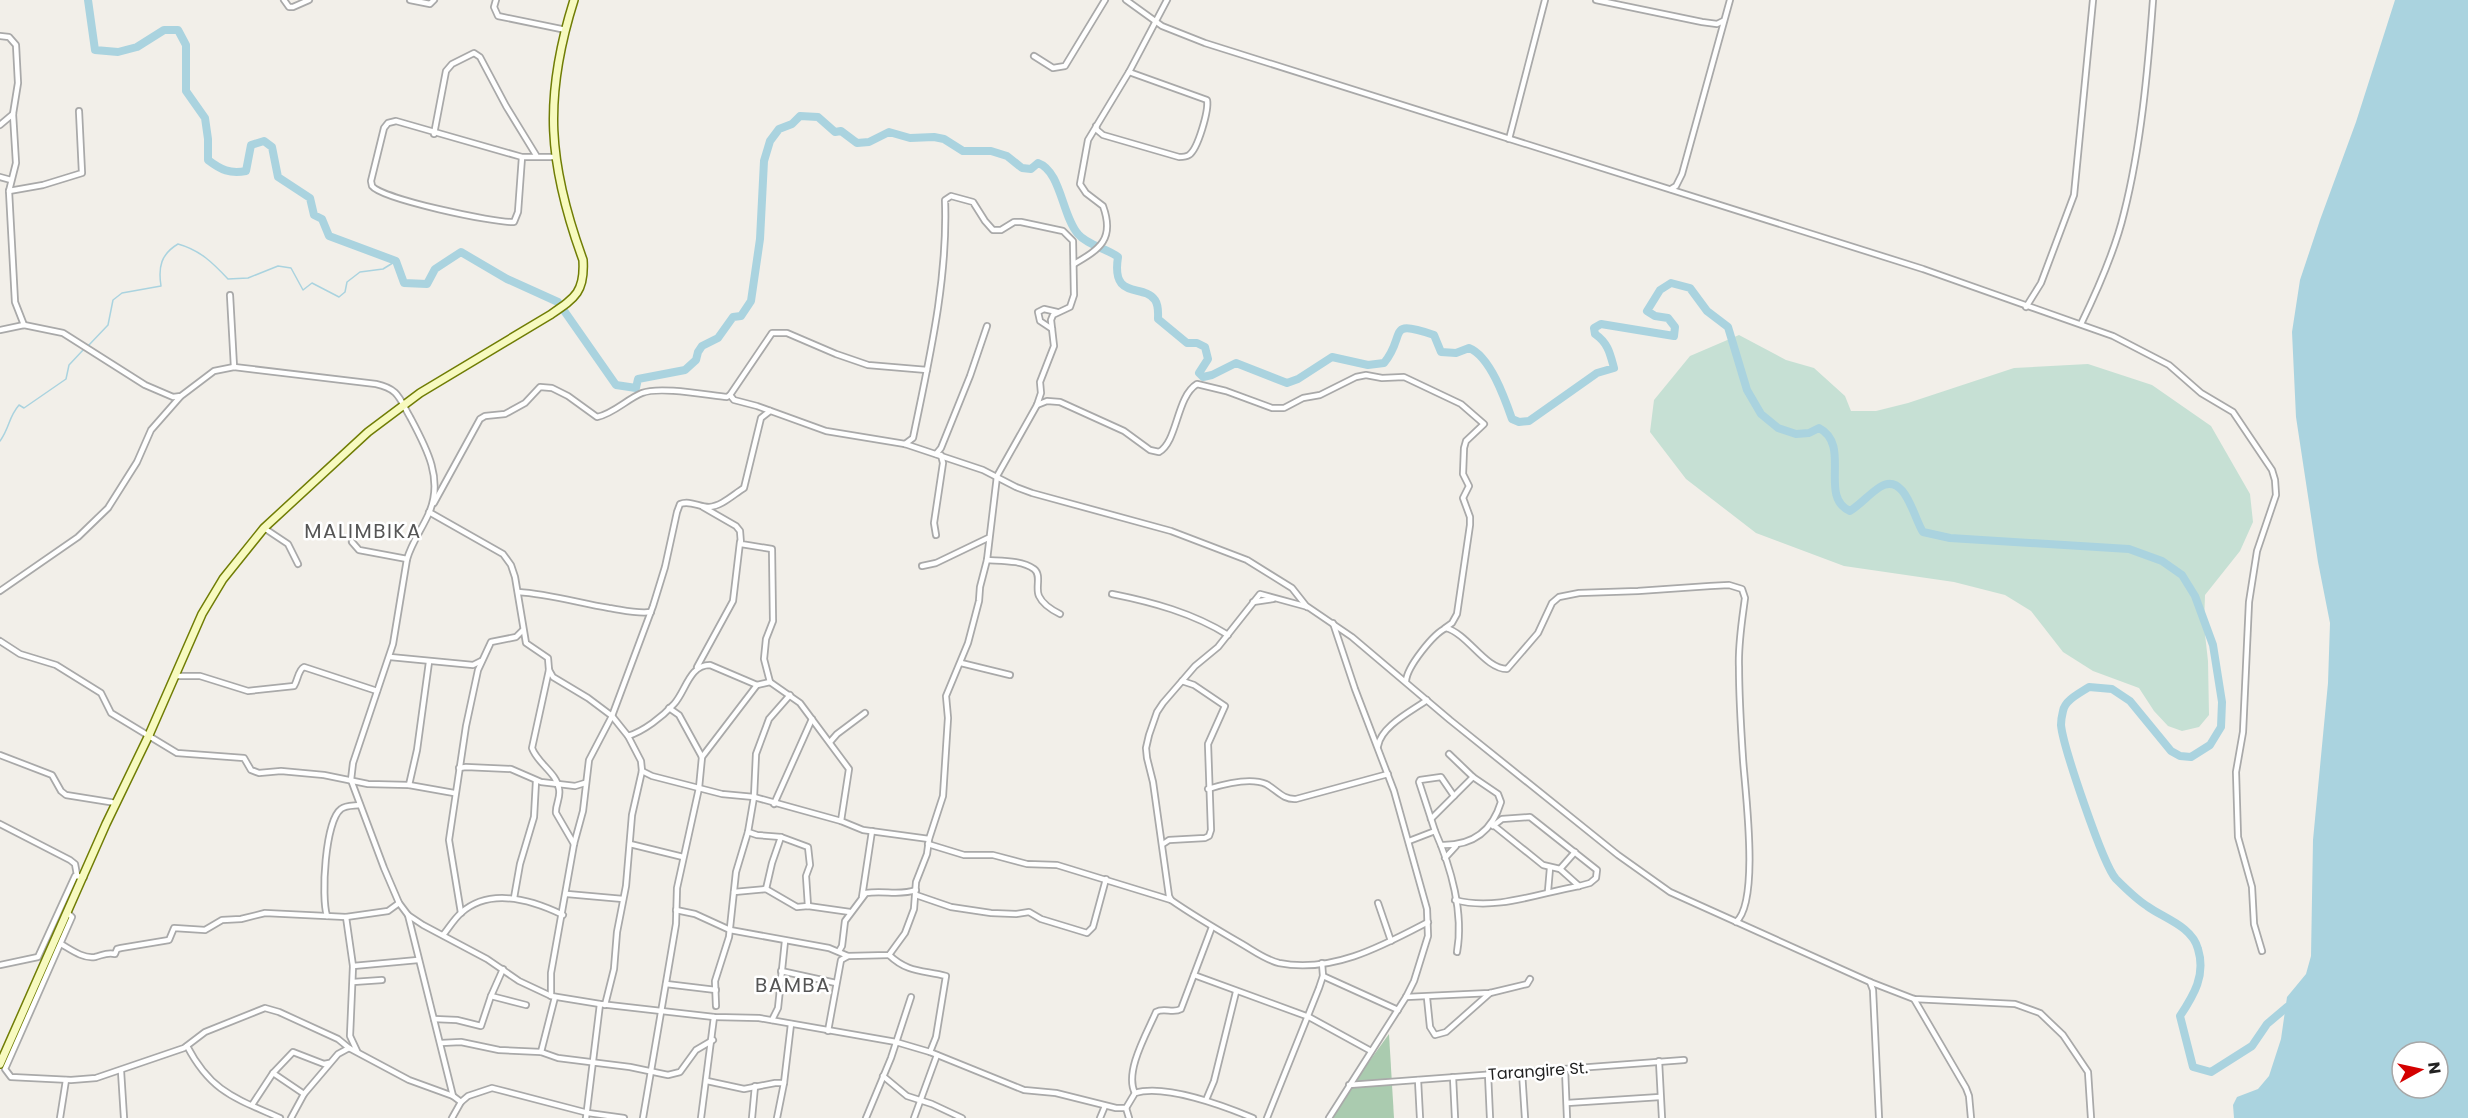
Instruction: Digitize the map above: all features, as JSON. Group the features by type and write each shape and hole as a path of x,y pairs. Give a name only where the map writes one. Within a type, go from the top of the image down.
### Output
{"main road":[{"path":"0,1064 67,912 80,876 149,735 202,614 223,579 264,528 368,432 404,404 565,305 572,300 582,284 583,260 560,184 555,157 553,99 557,66 574,0"}],"street":[{"path":"284,0 289,7 309,0"},
{"path":"410,0 430,4 434,0"},
{"path":"496,0 494,7 498,16 507,20 566,30"},
{"path":"1034,56 1053,68 1065,66 1105,0"},
{"path":"1126,0 1156,22 1205,44 1923,269 2026,307 2081,324 2113,336 2157,358 2201,393 2233,412 2272,470 2276,480 2276,495 2257,551 2249,602 2243,732 2236,772 2238,837 2252,887 2254,924 2262,951"},
{"path":"1074,264 1100,248 1106,237 1106,214 1103,206 1086,193 1080,184 1088,140 1129,72 1167,0"},
{"path":"1509,139 1545,0"},
{"path":"1596,0 1702,22 1717,24 1723,21"},
{"path":"1671,189 1676,186 1682,174 1730,0"},
{"path":"2026,307 2041,283 2074,195 2094,0"},
{"path":"2081,324 2106,269 2124,215 2140,119 2153,0"},
{"path":"0,36 9,37 16,45 18,83 13,114 16,163 9,191 15,302 24,325"},
{"path":"434,134 446,71 452,64 474,53 480,57 536,155"},
{"path":"1096,126 1103,135 1179,157 1188,156 1194,149 1203,126 1208,100 1129,72"},
{"path":"9,191 43,185 82,173 79,111"},
{"path":"0,125 13,114"},
{"path":"522,157 518,212 514,222 486,219 436,208 375,190 371,181 384,128 388,123 396,121 434,134 522,157 536,155 555,157"},
{"path":"0,177 11,180"},
{"path":"905,444 913,438 927,370 945,257 945,200 948,197 973,202 993,230 1002,230 1014,222 1021,222 1063,231 1073,241 1074,295 1070,307 1066,311 1057,312 1044,309 1038,312 1040,321 1052,329"},
{"path":"230,296 234,367"},
{"path":"889,955 905,933 914,909 919,872 927,854 943,796 948,718 946,696 961,663 980,601 980,587 987,560 997,477 1037,405 1041,393 1040,381 1054,346 1051,320 1057,312"},
{"path":"0,330 24,325 63,333 166,395 181,396"},
{"path":"936,536 934,523 943,463 939,455 987,326"},
{"path":"431,505 480,419 485,416 505,414 525,403 540,387 552,388 568,396 597,417 606,416 621,403 652,390 727,397 772,333 787,333 868,365 927,370"},
{"path":"0,591 78,537 108,508 137,462 151,430 181,396 205,375 234,367 387,387 396,392 425,442 431,459 435,484 429,512 407,559 390,657 353,763 351,780 399,903 408,915 503,969 519,981 553,996 602,1005 714,1017 772,1020 896,1042 930,1052 1024,1090 1056,1093 1105,1106 1126,1108"},
{"path":"1037,405 1047,401 1059,402 1124,431 1150,450 1159,452 1164,450 1176,419 1190,391 1197,384 1226,391 1272,408 1284,408 1303,398 1320,395 1356,377 1366,375 1382,378 1404,377 1461,405 1484,424 1466,441 1464,448 1463,474 1469,486 1463,498 1470,517 1470,525 1457,614 1452,623 1433,638 1407,673 1406,681"},
{"path":"730,395 734,400 826,431 905,444 997,477 1016,488 1179,533 1247,560 1292,588 1308,607 1333,623 1406,681 1618,855 1670,892 1870,982 1914,999 2015,1005 2040,1013 2063,1035 2088,1072 2091,1118"},
{"path":"541,1052 553,996 551,973 593,749 612,716 651,612 665,567 680,504 686,502 701,506 715,506 744,488 761,418 770,411"},
{"path":"628,736 646,727 675,703 696,670 733,601 740,531 736,526 701,506"},
{"path":"429,512 503,554 512,565 518,592 522,631 526,643 548,658 549,670 532,748 535,756 559,785 556,813 574,843"},
{"path":"264,528 288,544 298,564"},
{"path":"922,566 936,563 988,538"},
{"path":"352,542 359,550 407,559"},
{"path":"740,542 746,545 769,547 773,551 773,621 764,652 770,682 790,695 812,719 849,769 841,821"},
{"path":"987,560 1027,565 1035,570 1038,576 1038,595 1044,604 1060,614"},
{"path":"1445,628 1458,634 1497,666 1508,669 1538,633 1552,603 1559,597 1572,593 1729,585 1742,590 1745,598 1738,664 1750,848 1742,916 1736,922"},
{"path":"518,592 640,613 651,612"},
{"path":"1112,594 1153,603 1185,614 1209,623 1228,635"},
{"path":"1172,900 1146,748 1157,712 1182,681 1228,635 1254,602 1273,599 1308,607"},
{"path":"1329,1118 1406,997 1428,936 1428,922 1408,841 1388,774 1333,623"},
{"path":"461,913 449,840 454,793 466,726 481,661 490,642 516,637 522,631"},
{"path":"0,641 20,654 56,665 104,696 111,713 177,753 244,758 251,770 259,773 294,772 368,784 409,785 454,793"},
{"path":"390,657 473,665 481,661"},
{"path":"409,785 417,750 429,662"},
{"path":"961,663 1010,675"},
{"path":"696,670 702,665 710,665 757,685 770,682"},
{"path":"175,676 200,676 256,692 294,686 303,668 377,691"},
{"path":"549,670 553,677 612,716 628,736 641,761 642,771 632,815 613,975 602,1005 588,1092 587,1116"},
{"path":"1398,675 1407,673"},
{"path":"1162,844 1169,840 1205,838 1209,836 1210,830 1208,744 1225,706 1194,685 1182,681"},
{"path":"643,1118 676,924 677,888 699,788 702,757 757,685"},
{"path":"716,1006 715,981 730,930 736,872 748,832 754,797 754,762 769,719 790,695"},
{"path":"1378,748 1380,739 1389,728 1427,700"},
{"path":"669,708 679,715 702,757"},
{"path":"830,742 865,713"},
{"path":"774,804 812,719"},
{"path":"1449,754 1473,777 1501,798 1492,825"},
{"path":"0,755 52,775 61,791 66,795 116,803"},
{"path":"459,768 511,769 536,781 574,786 585,783"},
{"path":"642,771 652,776 722,794 754,797 872,831 929,841 964,855 993,855 1027,864 1057,866 1106,879 1172,900 1212,927 1273,961 1296,964 1322,963 1368,952 1428,922"},
{"path":"1208,789 1241,782 1255,782 1269,785 1286,798 1296,800 1388,774"},
{"path":"1454,796 1441,777 1419,782 1445,858 1455,900 1459,919 1456,952"},
{"path":"1431,819 1473,777"},
{"path":"514,898 520,864 534,817 536,781"},
{"path":"327,916 324,908 323,880 332,830 342,808 360,805"},
{"path":"1441,845 1465,844 1502,819 1530,817 1598,873 1590,883 1485,904 1470,904 1455,900"},
{"path":"0,824 70,860 75,864 80,876 38,957 0,965"},
{"path":"1492,825 1550,868 1560,869 1579,886"},
{"path":"861,900 872,831"},
{"path":"1408,841 1435,831"},
{"path":"748,832 781,837 808,847 810,865 806,876 808,906"},
{"path":"766,889 781,837"},
{"path":"630,844 683,857"},
{"path":"1445,858 1456,846"},
{"path":"1560,869 1575,852"},
{"path":"1548,891 1550,868"},
{"path":"839,951 842,946 844,921 866,893 916,892 951,906 990,913 1029,912 1051,922 1087,933 1093,927 1106,879"},
{"path":"734,892 766,889 797,907 808,906 850,912"},
{"path":"567,894 623,899"},
{"path":"443,935 461,913 477,903 499,898 514,898 531,902 563,915"},
{"path":"60,944 93,957 109,952 115,954 117,949 121,948 169,940 174,928 206,930 222,920 241,919 265,912 346,917 388,911 399,903"},
{"path":"1378,903 1391,941"},
{"path":"676,910 695,914 730,930 839,951 848,956 889,955 913,971 945,976 936,1037 930,1052"},
{"path":"67,912 72,917 5,1069 11,1077 66,1080 96,1078 187,1046 205,1032 265,1008 338,1039 409,1080 453,1095 461,1102"},
{"path":"408,915 453,1095"},
{"path":"291,1118 304,1094 347,1046 350,1036 353,966 346,917"},
{"path":"1135,1093 1131,1087 1134,1065 1156,1012 1181,1009 1212,927"},
{"path":"772,1020 777,1008 785,941"},
{"path":"828,1031 839,964 848,956"},
{"path":"353,966 418,960"},
{"path":"1267,1118 1309,1017 1323,975 1322,963"},
{"path":"434,1019 457,1020 480,1026 503,969"},
{"path":"781,971 836,983"},
{"path":"1194,975 1309,1017 1371,1051"},
{"path":"1323,975 1398,1010"},
{"path":"1406,997 1427,998 1490,993 1527,984 1530,979"},
{"path":"353,982 382,980"},
{"path":"1870,982 1873,990 1879,1118"},
{"path":"666,984 716,990"},
{"path":"1873,990 1880,986"},
{"path":"1206,1100 1214,1081 1236,992"},
{"path":"1427,998 1430,1027 1435,1035 1452,1029 1490,993"},
{"path":"491,996 526,1005"},
{"path":"866,1118 911,997"},
{"path":"1914,999 1966,1088 1971,1118"},
{"path":"701,1118 713,1040 714,1017"},
{"path":"777,1118 791,1024"},
{"path":"350,1036 357,1051"},
{"path":"441,1043 461,1042 499,1050 541,1052 558,1058 650,1070 668,1075 680,1072 696,1050 713,1040"},
{"path":"187,1046 212,1083 280,1118"},
{"path":"252,1105 273,1073 295,1051 329,1064"},
{"path":"914,1118 937,1055"},
{"name":"Tarangire St.","path":"1349,1085 1684,1060"},
{"path":"1659,1061 1662,1118"},
{"path":"1565,1069 1567,1118"},
{"path":"120,1071 124,1093 124,1118"},
{"path":"1522,1072 1525,1118"},
{"path":"273,1073 304,1094"},
{"path":"1488,1074 1490,1118"},
{"path":"883,1076 907,1096 962,1118"},
{"path":"1453,1077 1455,1118"},
{"path":"60,1118 66,1080"},
{"path":"1418,1080 1420,1118"},
{"path":"707,1081 744,1089 784,1083"},
{"path":"752,1118 755,1086"},
{"path":"452,1118 461,1102 475,1092 492,1088 587,1116 624,1118"},
{"path":"1129,1118 1126,1108 1135,1093 1140,1091 1168,1093 1206,1100 1253,1118"},
{"path":"1567,1103 1660,1097"},
{"path":"1100,1118 1105,1106"}],"green space":[{"path":"1739,335 1786,360 1814,368 1845,396 1851,411 1876,411 1908,403 2014,368 2088,364 2152,385 2211,426 2250,494 2253,522 2240,551 2205,595 2204,625 2208,661 2209,715 2199,727 2182,731 2168,726 2154,711 2139,688 2093,671 2063,652 2031,611 2005,595 1954,582 1844,566 1756,533 1686,479 1650,432 1654,400 1690,356"},
{"path":"1389,1034 1394,1118 1331,1118 1342,1099"}],"water":[{"path":"2395,0 2468,0 2468,1118 2234,1118 2233,1105 2237,1097 2258,1089 2269,1076 2281,1039 2287,997 2306,974 2311,956 2313,840 2328,683 2330,623 2318,562 2296,417 2292,332 2300,280 2356,122"}],"waterway":[{"path":"88,0 95,50 118,52 137,47 164,30 178,30 186,45 186,91 205,118 208,160 222,169 246,171 251,145 264,141 272,147 278,177 310,198 314,215 322,219 329,236 396,261 404,283 427,284 435,269 461,252 507,279 558,302 616,385 636,388 638,379 685,370 696,360 702,346 718,338 733,317 741,316 751,301 760,239 764,161 770,141 779,129 792,124 800,116 818,117 835,132 841,131 857,143 869,142 889,132 910,138 934,137 944,139 963,151 991,151 1007,156 1022,168 1031,169 1038,163 1046,168 1057,184 1068,216 1078,234 1086,241 1118,257 1117,271 1123,285 1150,295 1157,305 1158,319 1187,343 1197,343 1205,347 1208,359 1199,373 1203,377 1236,363 1287,383 1298,379 1332,357 1368,365 1384,363 1391,353 1399,332 1409,328 1434,335 1441,352 1456,353 1469,348 1477,353 1496,379 1512,419 1519,422 1529,421 1597,373 1614,368 1608,349 1595,334 1594,328 1601,324 1674,336 1675,327 1668,318 1655,316 1647,311 1660,290 1671,283 1690,288 1707,311 1728,327 1747,390 1761,414 1778,428 1796,434 1809,433 1819,428 1828,436 1835,458 1836,495 1841,504 1850,511 1880,487 1889,484 1896,485 1907,499 1923,532 1950,538 2129,549 2162,561 2182,575 2195,596 2213,645 2222,702 2221,727 2210,745 2191,757 2180,756 2171,751 2130,701 2112,689 2089,687 2073,697 2064,707 2061,723 2063,737 2093,830 2116,879 2143,903 2183,928 2195,941 2200,958 2200,976 2180,1016 2193,1067 2211,1072 2252,1046 2267,1024 2287,1007"},
{"path":"88,346 108,325 113,300 122,293 161,286 160,273 164,257 178,244 206,258 228,279 248,278 278,266 291,268 303,290 312,283 339,297 345,292 347,282 360,272 383,269 396,261"},
{"path":"0,441 19,405 24,408 66,379 69,365 84,349"}],"district":[{"name":"MALIMBIKA","path":"363,531"},
{"name":"BAMBA","path":"793,985"}]}
